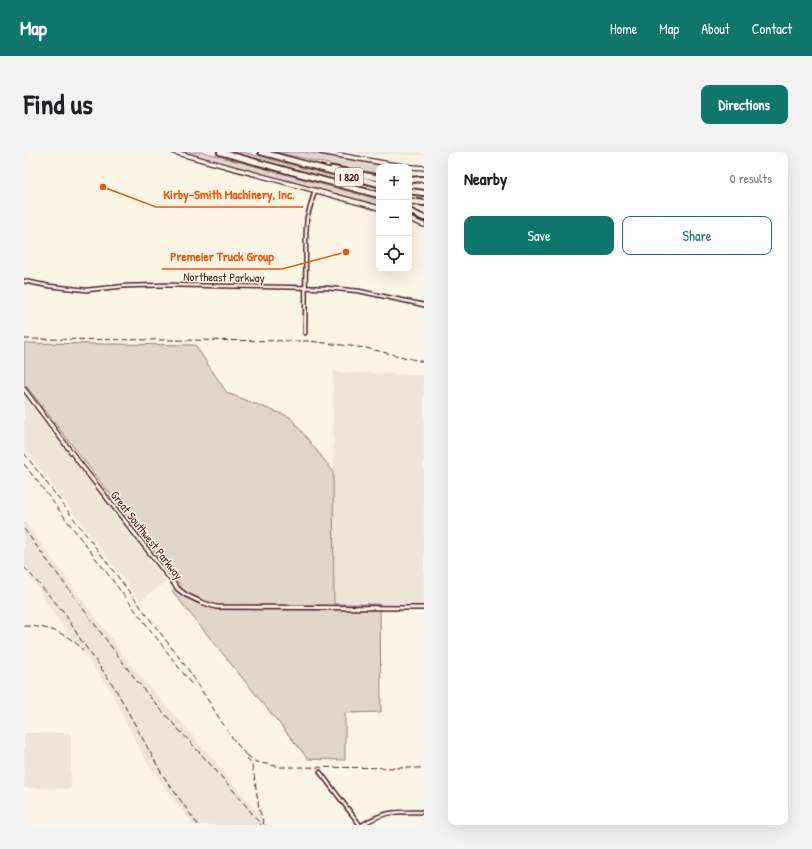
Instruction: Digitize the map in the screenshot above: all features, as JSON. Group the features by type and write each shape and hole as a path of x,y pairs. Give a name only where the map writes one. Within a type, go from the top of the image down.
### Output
{"highway":[{"name":"I 820","path":"220,152 376,194"},
{"name":"I 820","path":"261,152 376,183"},
{"path":"319,168 376,177"},
{"path":"412,180 424,180"},
{"path":"368,192 376,196"},
{"path":"412,192 424,194"},
{"path":"412,201 424,203"},
{"path":"412,212 424,218"}],"main road":[{"path":"174,152 376,207"},
{"path":"321,152 401,166 424,168"},
{"path":"412,220 424,225"}],"street":[{"path":"305,333 307,218 315,190"},
{"name":"Northeast Parkway","path":"24,281 49,286 86,290 126,286 168,285 327,288 359,291 424,305"},
{"name":"Great Southwest Parkway","path":"24,389 146,549 178,588 186,594 201,602 216,607 424,608"},
{"path":"320,772 361,825 386,813 424,812"}],"shaded area":[{"path":"182,152 203,152 373,198 376,199 376,205"},
{"path":"231,152 243,152 376,187 376,190"},
{"path":"275,152 304,152 376,164 376,174"},
{"path":"351,152 424,152 424,155 361,154"},
{"path":"24,343 195,345 227,393 290,417 333,471 334,604 380,604 381,712 345,713 345,760 308,759 172,591 181,586 24,383"},
{"path":"333,372 424,375 424,604 334,604"},
{"path":"24,396 166,582 140,601 24,448"},
{"path":"24,521 130,664 268,825 193,825 147,763 109,688 46,603 27,568 24,568"},
{"path":"24,733 71,733 71,789 24,788"}],"railway":[{"path":"24,339 309,341 366,348 424,362"},
{"path":"24,453 190,672 230,735 245,754 252,766 259,808 264,825"},
{"path":"24,464 193,686"},
{"path":"24,529 136,680 231,788 261,825"},
{"path":"24,567 63,611 81,640 115,688 162,774 198,825"},
{"path":"24,626 41,627 64,635 83,650"},
{"path":"247,755 256,762 281,767 424,768"}],"place":[{"name":"Kirby-Smith Machinery, Inc.","path":"103,187"},
{"name":"Premeier Truck Group","path":"346,252"}]}
